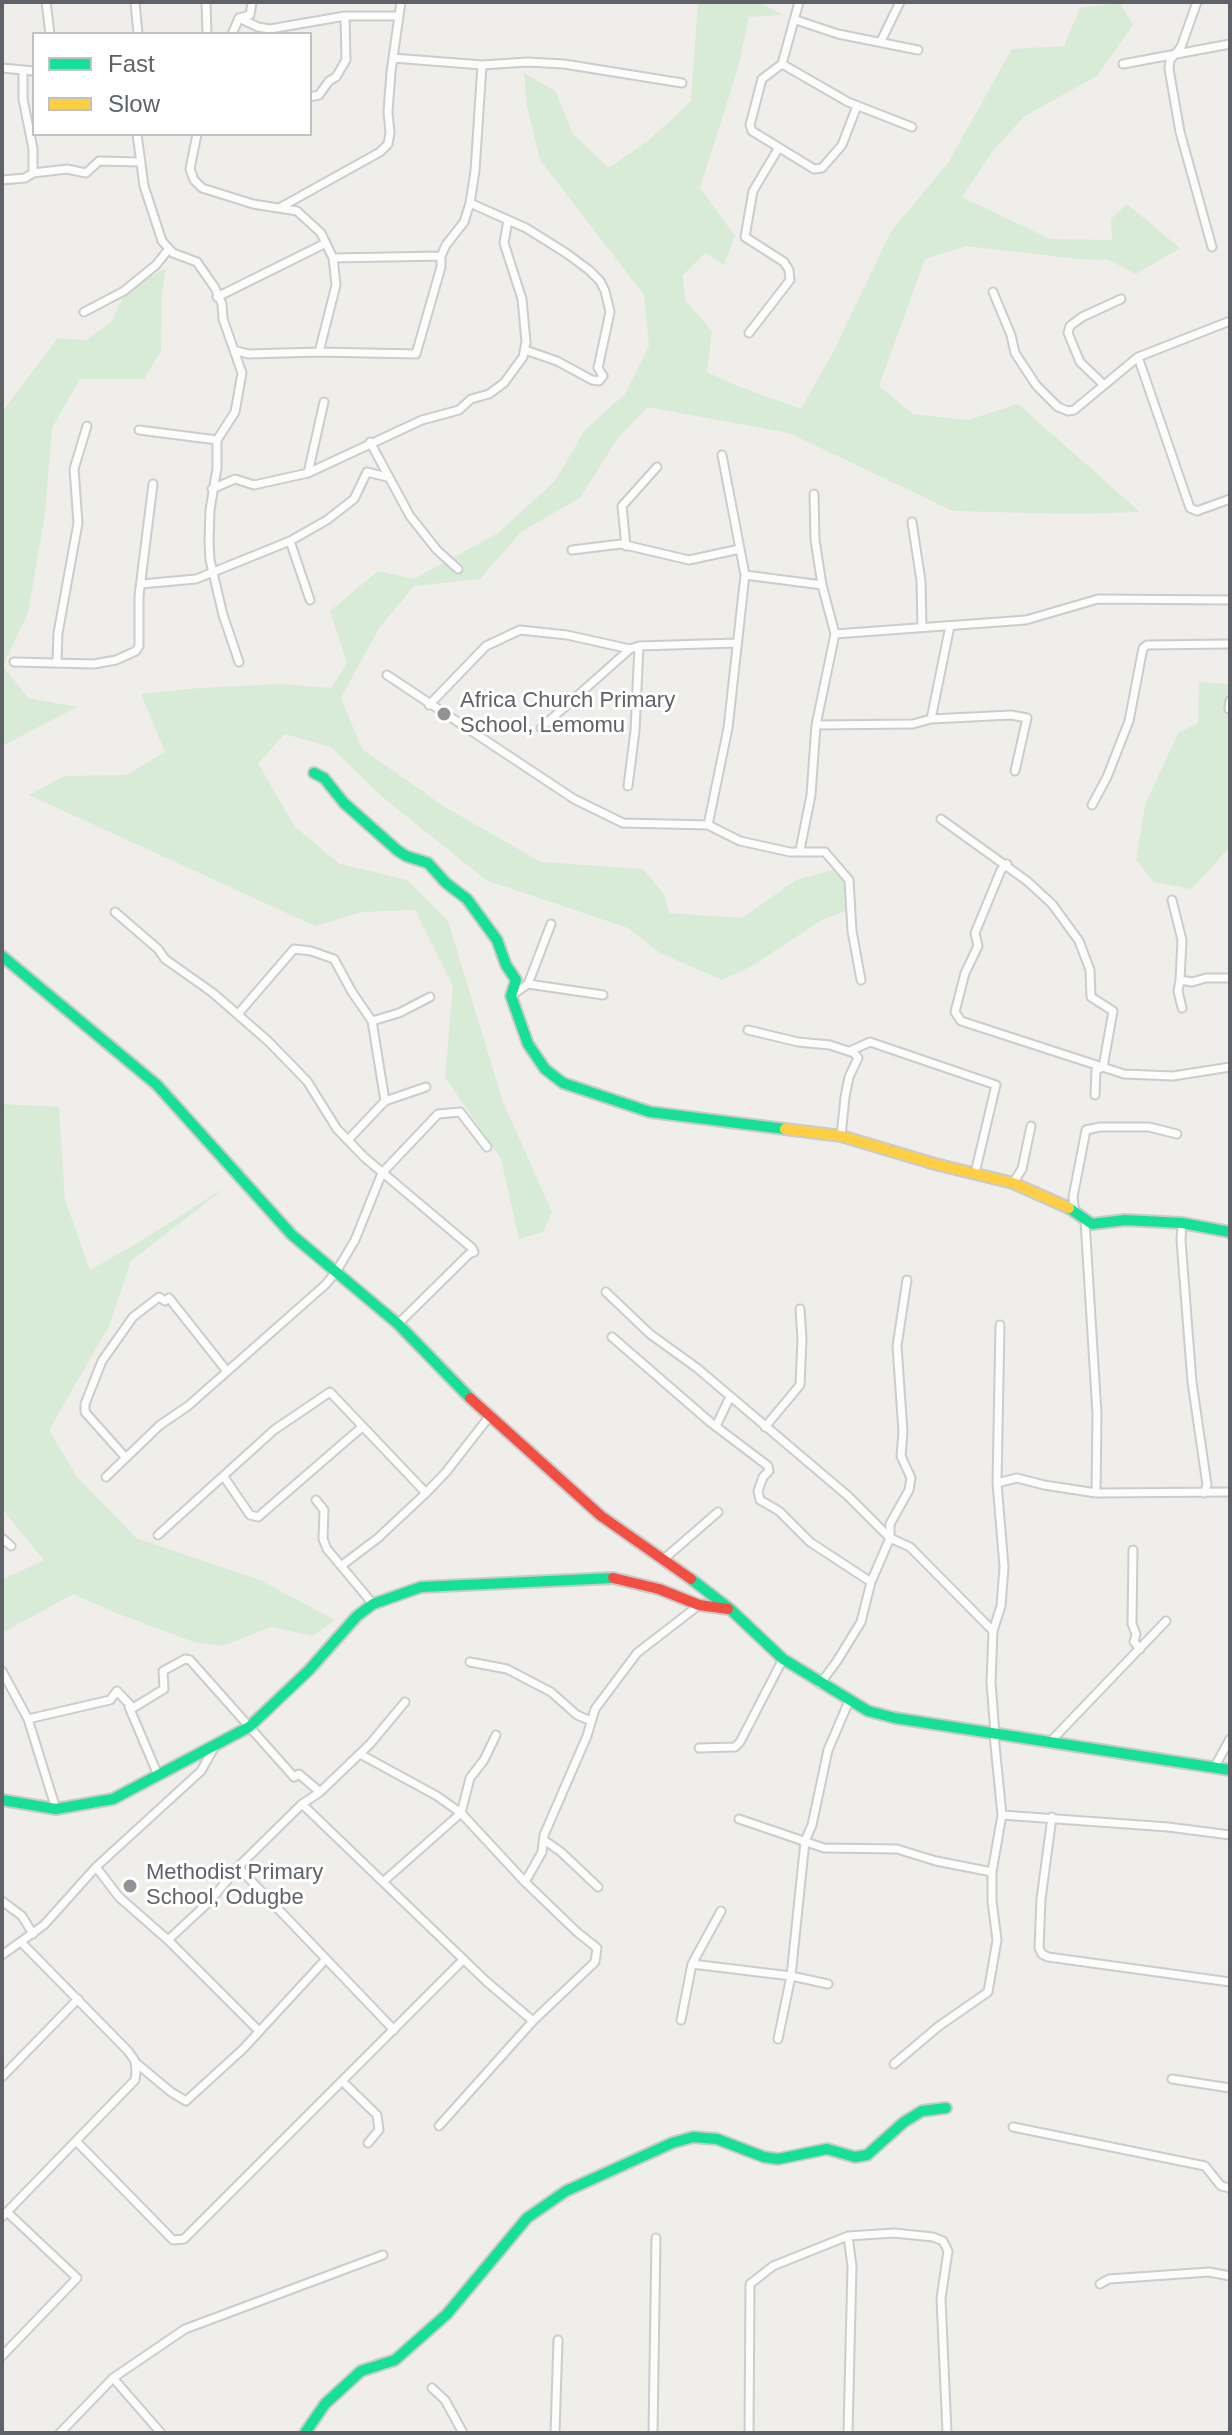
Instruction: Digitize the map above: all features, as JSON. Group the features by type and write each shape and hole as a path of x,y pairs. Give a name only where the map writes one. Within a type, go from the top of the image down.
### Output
{"street":[{"path":"46,2 50,32"},
{"path":"135,2 138,32"},
{"path":"206,2 207,32"},
{"path":"239,18 250,15 252,2"},
{"path":"281,207 380,152 388,144 388,112 401,2"},
{"path":"799,2 782,64 762,79 750,125 756,136 814,169 822,168 842,145 857,106"},
{"path":"881,41 900,2"},
{"path":"1197,2 1186,37 1170,60 1169,69 1180,132 1212,247"},
{"path":"239,18 270,29 345,16 399,16"},
{"path":"312,97 319,95 336,77 346,60 345,16"},
{"path":"233,32 239,18"},
{"path":"796,20 838,34 918,50"},
{"path":"1123,64 1230,44"},
{"path":"393,58 482,65 527,62 564,64 682,83"},
{"path":"782,64 857,106 912,127"},
{"path":"237,351 248,354 416,354 441,267 441,256 464,222 470,203 482,65"},
{"path":"2,68 32,71"},
{"path":"23,71 23,99 33,149 33,173"},
{"path":"137,136 144,186 162,241 168,250 197,262 215,288 241,370 242,382 235,412 217,440 209,541 223,615 239,662"},
{"path":"197,136 190,169 194,180 202,188 253,204 297,211 308,219 326,243 333,258 336,285 319,352"},
{"path":"749,333 790,280 784,262 745,237 753,191 778,149"},
{"path":"2,180 67,169 86,173 99,161 140,162"},
{"path":"470,203 508,220 566,253 600,281 610,312 598,368 603,376 599,381 525,350"},
{"path":"212,489 235,479 254,485 308,473 422,420 459,410 471,399 489,394 514,372 525,350 522,299 504,243 508,220"},
{"path":"217,297 326,243"},
{"path":"84,312 133,284 168,250"},
{"path":"333,258 441,256"},
{"path":"993,292 1015,353 1036,385 1058,407 1068,411 1074,410 1138,357 1228,322 1230,335"},
{"path":"1104,385 1080,362 1068,333 1070,326 1082,317 1121,299"},
{"path":"241,370 248,354"},
{"path":"1138,357 1190,508 1197,511 1230,499"},
{"path":"308,473 324,402"},
{"path":"57,662 58,633 78,523 74,469 87,426"},
{"path":"139,430 217,440"},
{"path":"370,442 410,516 437,550 458,569"},
{"path":"708,825 728,728 745,575 722,455"},
{"path":"626,546 622,506 657,467"},
{"path":"141,584 179,582 213,572 290,541 327,520 354,499 367,472 387,477"},
{"path":"14,662 94,664 116,660 136,651 139,646 137,626 153,484"},
{"path":"800,850 811,795 816,725 835,634 822,585 815,540 814,494"},
{"path":"912,522 921,581 922,627"},
{"path":"290,541 310,600"},
{"path":"572,550 626,546 689,560 740,549"},
{"path":"745,575 822,585"},
{"path":"835,634 1026,620 1098,599 1230,600"},
{"path":"931,719 950,626"},
{"path":"429,705 486,646 520,630 634,648 736,643"},
{"path":"1092,805 1107,777 1129,721 1143,648 1147,645 1230,644"},
{"path":"541,728 634,648"},
{"path":"628,786 635,731 634,648"},
{"path":"387,675 574,799 623,823 708,825 740,841 790,852 825,852 849,880 852,931 861,980"},
{"path":"1229,709 1230,701"},
{"path":"816,725 913,724 931,719 1011,715 1027,718 1015,771"},
{"path":"314,773 324,778 336,796 397,850 428,863 446,883 467,899 497,940 506,965 516,980 511,996 534,1056 563,1083 650,1112 841,1136 1013,1183 1063,1204 1092,1224 1125,1220 1182,1223 1230,1232"},
{"path":"941,819 1007,864 1052,904 1079,941 1090,970 1091,997 1113,1011 1103,1067"},
{"path":"1007,864 1001,870 975,933 978,946 965,973 955,1012 961,1021 1124,1074 1173,1076 1230,1067"},
{"path":"1172,900 1182,940 1178,991 1182,1008"},
{"path":"115,912 158,949 165,959 238,1014 307,1081 337,1129 382,1173 472,1248 474,1252 398,1324"},
{"path":"511,996 528,984 551,924"},
{"path":"238,1014 294,949 334,959 372,1021 385,1101"},
{"path":"2,956 157,1085 292,1235 398,1324 489,1417 601,1516 665,1558 730,1609 783,1659 820,1684 868,1711 895,1718 1230,1770"},
{"path":"1180,980 1192,982 1206,978 1230,978"},
{"path":"528,984 603,995"},
{"path":"372,1021 399,1013 430,997"},
{"path":"748,1030 798,1042 830,1045 850,1051 858,1058 849,1077 841,1136"},
{"path":"850,1051 870,1042 996,1085 975,1173"},
{"path":"1095,1095 1096,1070 1103,1067"},
{"path":"348,1140 385,1101 426,1087"},
{"path":"106,1477 325,1285 355,1240 382,1173 438,1114 460,1112 487,1147"},
{"path":"1013,1183 1022,1169 1031,1126"},
{"path":"1075,1213 1073,1197 1086,1130 1095,1127 1149,1127 1177,1134"},
{"path":"1085,1221 1097,1414 1096,1493"},
{"path":"1182,1223 1192,1382 1207,1485 1204,1493"},
{"path":"820,1684 861,1622 871,1582 890,1538 890,1524 909,1490 911,1478 901,1456 903,1432 897,1346 907,1280"},
{"path":"606,1292 650,1334 697,1368 848,1496 890,1538 910,1547 993,1631"},
{"path":"126,1458 85,1412 85,1404 102,1361 133,1317 159,1297 165,1301 169,1298 226,1370"},
{"path":"765,1427 800,1385 800,1309"},
{"path":"894,2064 939,2026 988,1992 997,1940 992,1872 1002,1815 991,1682 993,1631 1001,1606 1004,1567 997,1483 1000,1325"},
{"path":"612,1337 768,1466 769,1471 758,1491 760,1500 779,1511 810,1542 871,1582"},
{"path":"158,1535 274,1430 330,1392 426,1493"},
{"path":"716,1426 730,1397"},
{"path":"341,1566 378,1538 426,1493 489,1417"},
{"path":"224,1477 250,1515 258,1517 362,1427"},
{"path":"997,1483 1024,1478 1044,1485 1096,1493 1230,1492"},
{"path":"316,1500 324,1510 323,1539 327,1549 373,1604"},
{"path":"665,1558 718,1512"},
{"path":"2,1538 11,1546"},
{"path":"1133,1550 1132,1624 1136,1634 1134,1642 1140,1649"},
{"path":"2,1800 56,1809 113,1799 249,1727 309,1670 357,1616 373,1604 421,1587 616,1578 659,1589 699,1605 730,1609"},
{"path":"525,1882 542,1852 595,1709 637,1653 699,1605"},
{"path":"1050,1742 1166,1621"},
{"path":"117,1691 133,1708 164,1689 163,1671 185,1659 190,1660 294,1777 299,1774 320,1792"},
{"path":"699,1748 735,1747 740,1742 783,1659"},
{"path":"470,1662 507,1669 551,1692 577,1715 591,1721"},
{"path":"2,1671 28,1719 56,1809"},
{"path":"28,1719 110,1700 117,1691"},
{"path":"117,1691 136,1719 158,1775"},
{"path":"778,2039 791,1976 805,1841 812,1825 828,1750 849,1701"},
{"path":"168,1940 210,1901 238,1867 302,1804 320,1792 360,1754 405,1702"},
{"path":"384,1881 461,1813 470,1778 484,1760 496,1735"},
{"path":"1214,1768 1230,1739"},
{"path":"2,1955 44,1925 96,1867 201,1771 215,1746"},
{"path":"360,1754 437,1796 461,1813 525,1882 597,1948 595,1962 533,2021 439,2126"},
{"path":"302,1804 463,1960 533,2021"},
{"path":"1002,1815 1168,1827 1230,1835"},
{"path":"1052,1817 1041,1899 1039,1948 1042,1954 1230,1982"},
{"path":"739,1819 829,1849 897,1849 936,1861 992,1872"},
{"path":"544,1840 598,1887"},
{"path":"96,1867 119,1897 168,1940 259,2031"},
{"path":"238,1867 394,2030"},
{"path":"2,1901 22,1916 33,1934"},
{"path":"681,2020 692,1964 721,1911"},
{"path":"21,1942 135,2061 186,2101 243,2049 325,1960"},
{"path":"76,2141 165,2232 178,2241 189,2235 226,2199 463,1960"},
{"path":"692,1964 791,1976 828,1984"},
{"path":"2,2077 78,1999"},
{"path":"2,2356 77,2278 44,2244 5,2214 135,2080 135,2061"},
{"path":"1172,2079 1230,2088"},
{"path":"342,2081 377,2115 379,2130 368,2143"},
{"path":"306,2432 325,2404 361,2371 395,2360 447,2314 527,2218 566,2191 672,2143 693,2137 717,2139 764,2157 778,2159 827,2149 855,2157 867,2155 904,2122 922,2111 946,2108"},
{"path":"1013,2127 1205,2166 1221,2186 1230,2188"},
{"path":"749,2433 750,2284 773,2266 848,2236 894,2233 933,2237 943,2241 948,2251 941,2298 947,2433"},
{"path":"848,2236 852,2266 848,2433"},
{"path":"653,2433 656,2238"},
{"path":"60,2433 113,2378 185,2329 383,2255"},
{"path":"1100,2284 1109,2279 1209,2272 1230,2276"},
{"path":"555,2433 558,2340"},
{"path":"113,2378 161,2433"},
{"path":"432,2388 445,2400 463,2433"}],"green space":[{"path":"698,2 759,2 783,15 749,17 738,68 700,188 735,236 724,265 705,253 683,275 685,300 712,331 707,372 801,409 831,356 892,230 948,163 1012,49 1064,46 1080,8 1120,3 1133,25 1097,76 1025,116 994,149 962,197 1050,239 1112,240 1111,219 1127,204 1180,248 1136,274 1109,260 966,246 925,259 879,386 913,414 968,420 1018,404 1140,512 953,511 789,433 647,407 618,438 580,498 522,531 480,579 414,586 379,628 341,698 362,749 445,807 541,862 643,869 664,894 669,913 742,918 796,880 840,868 856,907 820,921 752,966 722,980 660,953 628,928 486,880 386,800 331,747 285,734 258,763 295,827 340,864 407,880 448,921 503,1102 552,1212 543,1232 519,1239 501,1159 445,1077 453,986 415,910 362,912 315,926 29,795 64,776 126,775 165,752 141,694 281,684 331,688 347,663 330,611 378,571 414,579 498,533 555,481 585,430 625,394 649,346 644,295 540,160 527,107 524,73 555,91 573,134 609,168 649,140 691,101"},
{"path":"166,268 162,292 161,351 144,379 80,379 52,428 45,514 28,613 3,666 28,698 77,707 2,746 2,412 58,338 86,340 111,322 127,290"},
{"path":"1199,682 1230,684 1230,847 1191,889 1154,882 1136,860 1145,805 1178,733 1198,723"},
{"path":"2,1104 59,1107 65,1200 90,1270 226,1187 131,1261 109,1326 49,1430 77,1477 136,1538 260,1580 335,1620 313,1636 271,1627 222,1646 194,1642 73,1594 2,1633 2,1580 44,1560 2,1509"}],"traffic: fast":[{"path":"314,773 324,778 344,803 397,850 428,863 446,883 467,899 497,940 506,965 516,980 511,996 528,1044 545,1069 563,1083 650,1112 785,1129"},
{"path":"2,956 157,1085 292,1235 398,1324 470,1398"},
{"path":"1069,1208 1092,1224 1125,1220 1182,1223 1230,1232"},
{"path":"2,1800 56,1809 113,1799 249,1727 309,1670 357,1616 373,1604 421,1587 613,1578"},
{"path":"691,1579 730,1609 783,1659 868,1711 895,1718 1230,1770"},
{"path":"305,2433 325,2404 361,2371 395,2360 447,2314 527,2218 566,2191 672,2143 693,2137 717,2139 764,2157 778,2159 827,2149 855,2157 867,2155 904,2122 922,2111 946,2108"}],"traffic: slow":[{"path":"785,1129 841,1136 1013,1183 1069,1208"}],"traffic: jam":[{"path":"470,1398 601,1516 691,1579"},
{"path":"613,1578 659,1589 699,1605 728,1609"}],"place":[{"name":"Africa Church Primary School, Lemomu","path":"444,714"},
{"name":"Methodist Primary School, Odugbe","path":"130,1886"}]}
